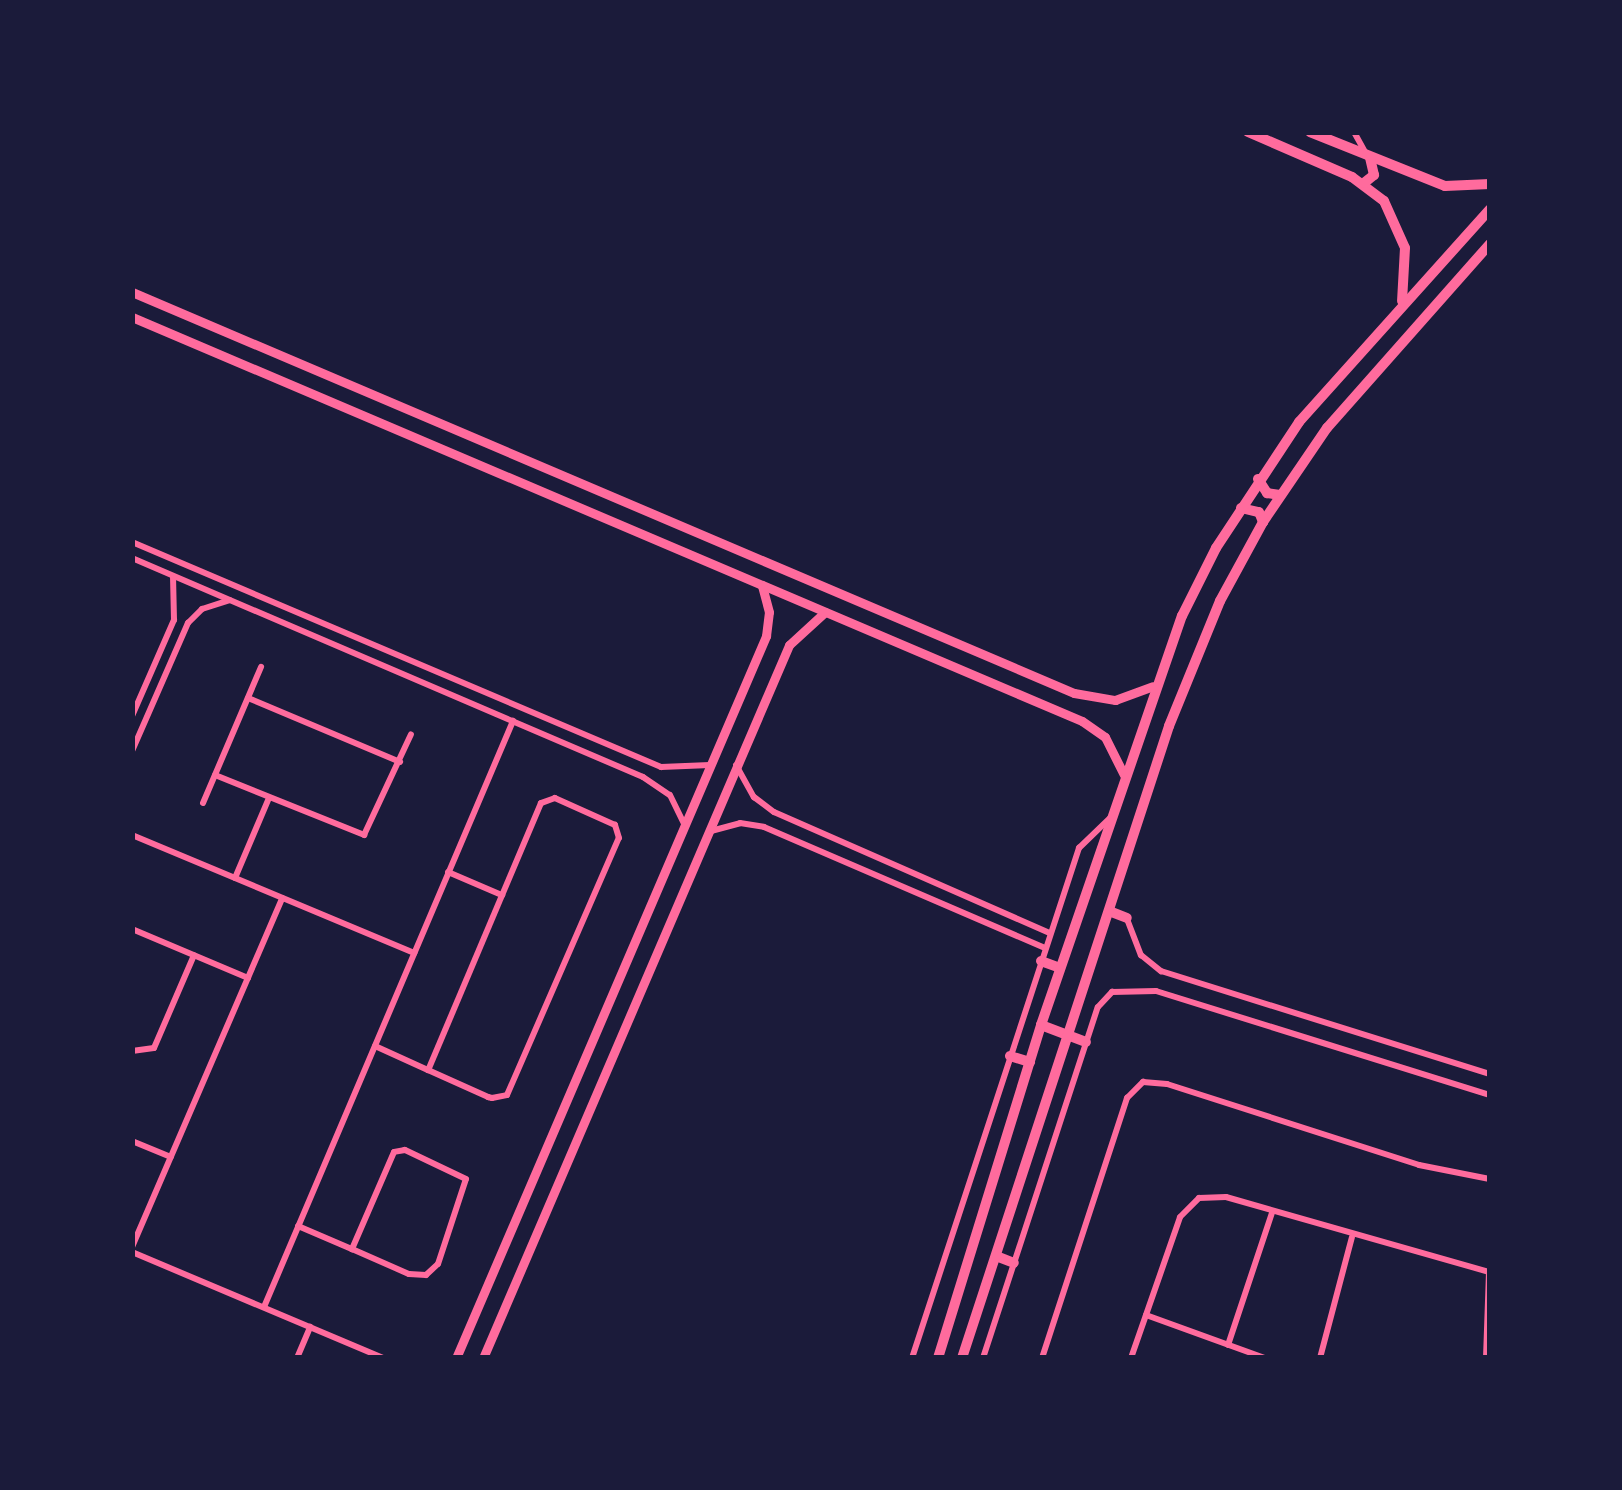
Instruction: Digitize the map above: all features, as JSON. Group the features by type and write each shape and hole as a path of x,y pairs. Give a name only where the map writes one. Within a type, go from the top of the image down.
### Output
{"main road":[{"path":"1248,132 1364,184 1384,200 1403,236 1402,302"},
{"path":"1310,132 1446,186 1490,184"},
{"path":"1364,184 1374,175 1370,158"},
{"path":"938,1358 1041,1026 1153,686 1198,582 1258,480 1402,302 1490,209"},
{"path":"962,1358 1197,650 1280,495 1358,388 1490,244"},
{"path":"1258,480 1267,493 1280,495"},
{"path":"1241,508 1259,512 1263,522"},
{"path":"1109,911 1127,918"},
{"path":"1041,961 1060,968"},
{"path":"1041,1026 1086,1042"},
{"path":"1010,1056 1030,1062"},
{"path":"1017,1105 1042,1114"},
{"path":"996,1256 1014,1262"}],"street":[{"path":"1354,132 1370,158"},
{"path":"132,292 1074,693 1114,700 1153,686"},
{"path":"132,317 1082,721 1105,737 1124,775"},
{"path":"574,504 582,483"},
{"path":"132,542 661,767 710,764"},
{"path":"132,558 662,788 684,824"},
{"path":"132,716 174,620 172,576"},
{"path":"456,1358 768,628 762,585"},
{"path":"132,751 188,623 210,604 230,600"},
{"path":"483,1358 705,834 793,638 825,612"},
{"path":"348,650 354,636"},
{"path":"203,803 260,668"},
{"path":"248,698 400,762"},
{"path":"264,1307 513,721"},
{"path":"574,747 580,732"},
{"path":"215,774 364,835 411,734"},
{"path":"736,764 746,787 774,812 1050,932"},
{"path":"235,878 269,798"},
{"path":"375,1046 428,1070 492,1098 510,1092 618,829 546,798 428,1070"},
{"path":"912,1358 1082,843 1110,818"},
{"path":"705,834 740,823 764,828 1046,948"},
{"path":"132,835 414,953"},
{"path":"448,872 502,895"},
{"path":"282,898 132,1250 382,1358"},
{"path":"1127,918 1134,944 1162,972 1490,1074"},
{"path":"132,929 248,978"},
{"path":"132,1051 154,1048 194,955"},
{"path":"616,983 638,993"},
{"path":"983,1358 1100,1002 1117,990 1156,991 1490,1095"},
{"path":"1042,1358 1126,1098 1144,1082 1156,1080 1419,1166 1490,1179"},
{"path":"132,1141 171,1157"},
{"path":"298,1226 415,1276 431,1272 467,1192 466,1179 405,1150 394,1152 352,1249"},
{"path":"1132,1358 1187,1206 1212,1195 1489,1272 1486,1358"},
{"path":"1228,1344 1272,1213"},
{"path":"1320,1358 1352,1237"},
{"path":"1146,1315 1265,1358"},
{"path":"297,1358 310,1327"}]}
